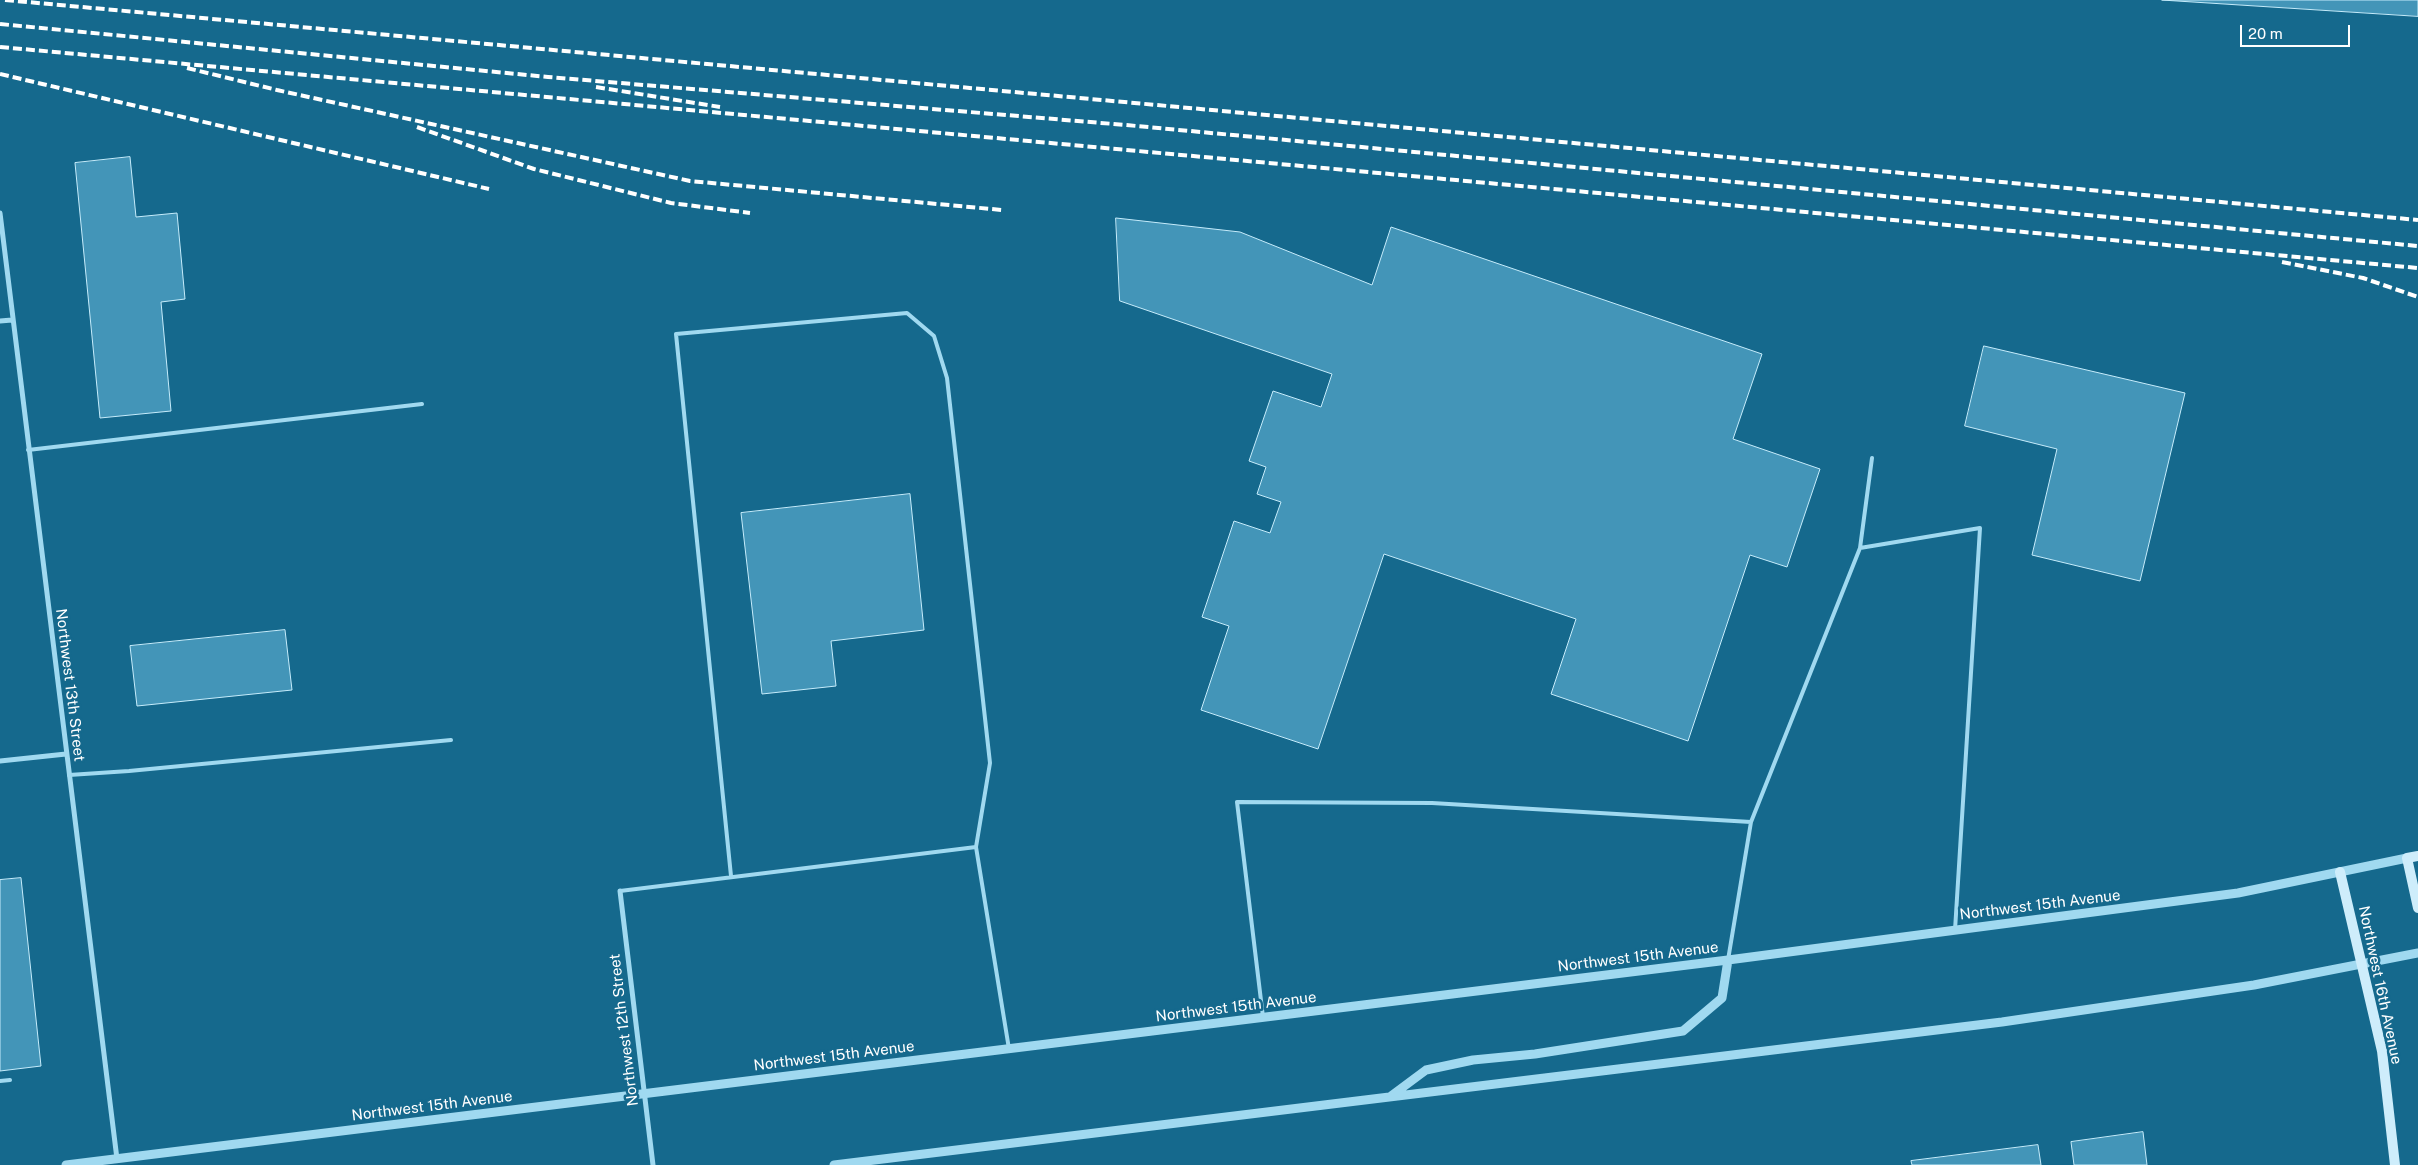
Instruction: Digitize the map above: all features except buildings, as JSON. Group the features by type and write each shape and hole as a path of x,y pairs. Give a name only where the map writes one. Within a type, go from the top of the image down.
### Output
{"main road":[{"path":"2418,856 2407,858 2418,908"},
{"name":"Northwest 16th Avenue","path":"2340,872 2382,1051 2395,1165"}],"street":[{"name":"Northwest 13th Street","path":"0,213 117,1159"},
{"path":"0,321 12,320"},
{"path":"0,761 66,754"},
{"name":"Northwest 15th Avenue","path":"66,1165 1728,960 2238,893 2407,858"},
{"name":"Northwest 12th Street","path":"620,891 653,1165"},
{"path":"834,1165 2002,1022 2254,985 2418,953"},
{"path":"1391,1096 1426,1070 1473,1060 1535,1054 1683,1030 1722,998 1728,960"}],"lane":[{"path":"731,876 676,334 907,312 934,336 946,378 990,763 976,847 1008,1049"},
{"path":"28,450 422,404"},
{"path":"1728,960 1750,822 1860,548 1872,458"},
{"path":"1860,548 1980,528 1955,930"},
{"path":"69,775 451,740"},
{"path":"1263,1017 1237,802 1432,803 1750,822"},
{"path":"620,891 976,847"},
{"path":"0,1081 10,1080"}],"railway":[{"path":"5,0 2418,220"},
{"path":"0,24 548,77 1126,125 2418,246"},
{"path":"0,47 2418,268"},
{"path":"187,68 277,90 690,181 1002,210"},
{"path":"0,74 489,189"},
{"path":"596,87 720,107"},
{"path":"417,127 534,169 671,203 750,213"},
{"path":"2282,262 2363,278 2418,297"}]}
